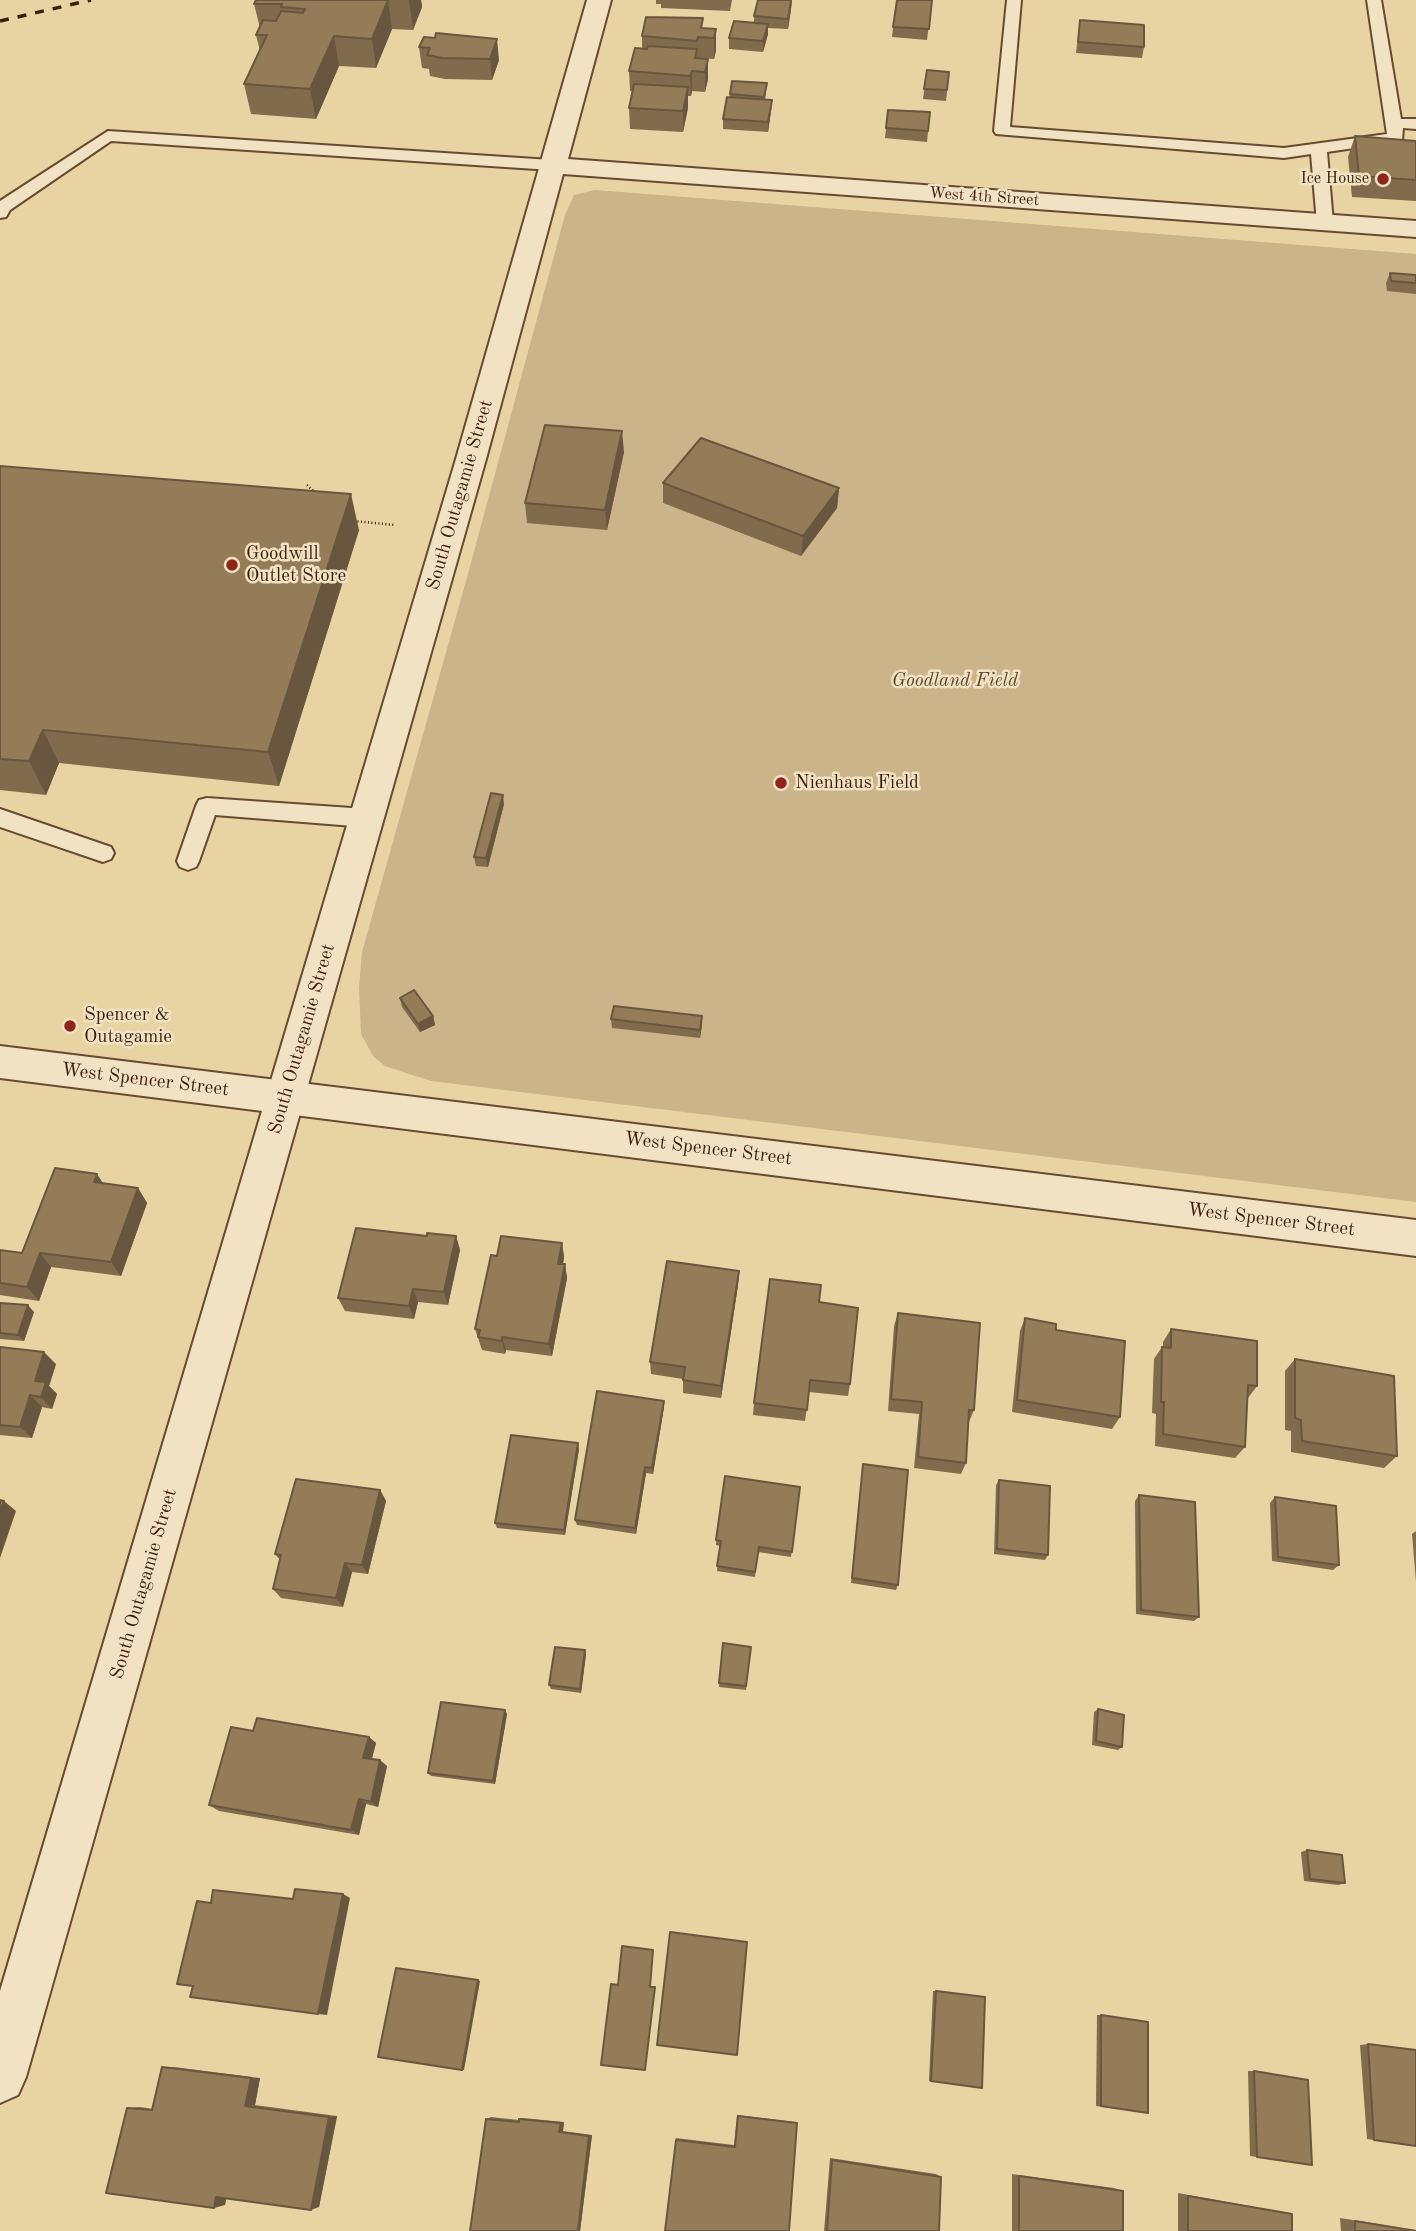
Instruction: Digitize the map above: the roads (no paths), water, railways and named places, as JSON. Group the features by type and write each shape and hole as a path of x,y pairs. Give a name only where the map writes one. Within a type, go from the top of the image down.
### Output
{"street":[{"name":"South Outagamie Street","path":"0,2077 471,459 598,0"},
{"name":"West 4th Street","path":"551,165 1416,229"},
{"name":"West Spencer Street","path":"0,1062 1416,1238"}],"lane":[{"path":"1014,0 1002,131 1284,153 1396,138 1374,0"},
{"path":"1394,123 1416,124"},
{"path":"0,213 4,207 108,136 551,165"},
{"path":"1319,148 1325,223"},
{"path":"188,861 207,806 366,818"},
{"path":"0,818 103,853"}],"railway":[{"path":"0,21 91,0"}],"place":[{"name":"Ice House","path":"1383,179"},
{"name":"Goodwill Outlet Store","path":"232,565"},
{"name":"Nienhaus Field","path":"781,783"},
{"name":"Spencer & Outagamie","path":"70,1026"}],"park label":[{"name":"Goodland Field","path":"955,681"}]}
